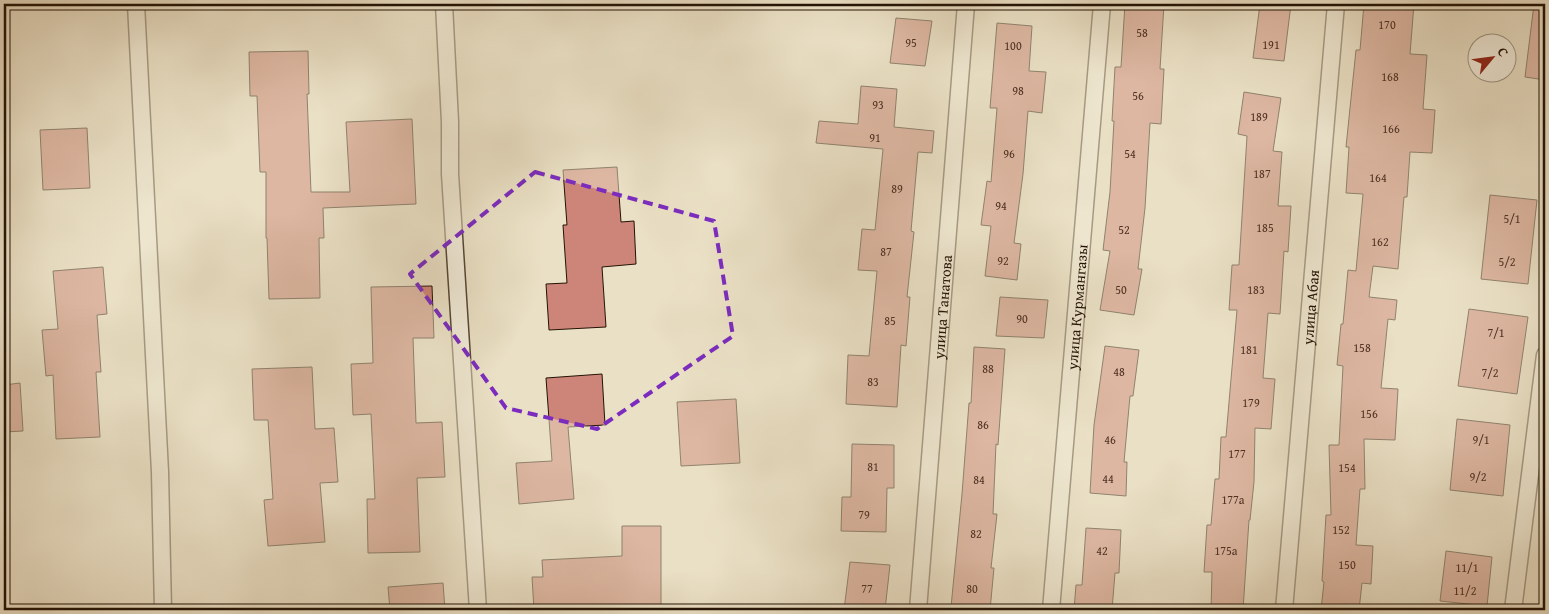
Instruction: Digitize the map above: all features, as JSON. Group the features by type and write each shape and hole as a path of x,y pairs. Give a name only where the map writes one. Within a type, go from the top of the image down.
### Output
{"street":[{"path":"136,4 160,472 163,610"},
{"path":"444,4 450,122 450,174 478,610"},
{"name":"улица Танатова","path":"918,610 966,4"},
{"name":"улица Курмангазы","path":"1050,610 1102,4"},
{"name":"улица Абая","path":"1284,610 1336,4"},
{"path":"1513,610 1545,355"}],"highlighted area":[{"path":"535,172 714,221 733,336 597,429 506,408 410,274"}],"building":[{"path":"1125,4 1164,4 1160,69 1164,69 1161,124 1150,123 1145,208 1138,269 1142,269 1134,315 1100,310 1110,251 1103,250 1110,192 1115,67 1121,67"},
{"path":"1260,4 1291,4 1284,61 1253,58"},
{"path":"1364,4 1414,4 1410,54 1427,55 1423,109 1435,110 1432,153 1410,152 1407,197 1404,197 1398,269 1373,266 1369,297 1397,300 1395,320 1388,319 1381,388 1398,389 1395,440 1364,439 1365,489 1360,489 1356,545 1373,546 1371,584 1362,583 1359,610 1321,610 1324,582 1322,581 1326,515 1331,515 1329,445 1339,445 1343,366 1337,365 1341,324 1343,324 1348,270 1356,271 1363,194 1346,193 1349,147 1346,147 1356,50 1360,50"},
{"path":"1534,4 1545,4 1545,80 1525,77"},
{"path":"896,18 932,21 925,66 890,63"},
{"path":"997,23 1032,26 1029,71 1046,72 1042,113 1028,111 1023,174 1014,243 1021,244 1017,280 985,276 991,226 981,225 987,181 991,182 997,108 990,108"},
{"path":"308,51 309,94 307,94 311,192 350,192 346,122 412,119 416,204 323,208 324,238 319,238 320,298 269,299 266,238 266,172 260,172 257,96 250,96 249,52"},
{"path":"861,86 897,89 894,127 934,131 932,153 918,152 911,231 914,232 907,297 910,297 906,346 901,345 897,407 846,404 848,355 869,356 877,271 858,270 862,229 875,230 883,149 816,143 819,121 858,124"},
{"path":"1244,92 1281,98 1273,151 1282,152 1278,206 1291,206 1288,252 1284,251 1280,314 1268,313 1263,378 1275,379 1271,429 1255,428 1254,482 1249,520 1243,610 1211,610 1212,572 1204,572 1207,525 1211,525 1215,479 1219,479 1221,437 1226,437 1237,310 1229,310 1232,265 1239,265 1247,136 1238,134"},
{"path":"87,128 90,188 43,190 40,130"},
{"path":"617,167 621,222 634,221 636,264 602,267 606,327 549,330 546,284 567,283 563,225 567,225 563,170"},
{"path":"1490,195 1537,200 1528,284 1481,279"},
{"path":"103,267 107,314 97,315 101,372 96,372 100,437 56,439 53,375 46,376 42,330 58,329 53,271"},
{"path":"432,286 434,338 413,338 416,423 442,422 445,477 417,478 420,552 368,553 367,499 375,499 371,414 353,415 351,364 373,363 371,287"},
{"path":"1000,297 1048,300 1044,338 996,336"},
{"path":"1469,309 1528,317 1517,394 1458,386"},
{"path":"1105,346 1139,350 1133,396 1130,396 1124,462 1127,462 1126,496 1090,493 1094,425"},
{"path":"974,347 1005,349 998,445 996,444 993,514 997,514 991,568 994,568 990,610 951,607 969,403 971,403"},
{"path":"312,367 315,429 334,428 338,482 320,483 325,542 268,546 264,500 273,499 268,420 254,420 252,369"},
{"path":"602,374 605,425 568,427 574,499 519,504 516,463 552,461 546,378"},
{"path":"20,383 23,431 4,432 4,385"},
{"path":"736,399 740,463 681,466 677,402"},
{"path":"1457,419 1510,425 1503,496 1450,490"},
{"path":"852,444 894,445 894,488 887,488 886,532 841,531 842,497 851,497"},
{"path":"622,526 661,526 661,610 622,610 622,608 534,610 532,577 543,577 542,560 622,556"},
{"path":"1086,528 1121,530 1119,573 1115,573 1112,610 1074,610 1076,585 1082,585"},
{"path":"1446,551 1492,557 1487,606 1440,601"},
{"path":"850,562 890,565 885,610 844,610"},
{"path":"443,583 445,610 390,610 388,587"}]}
